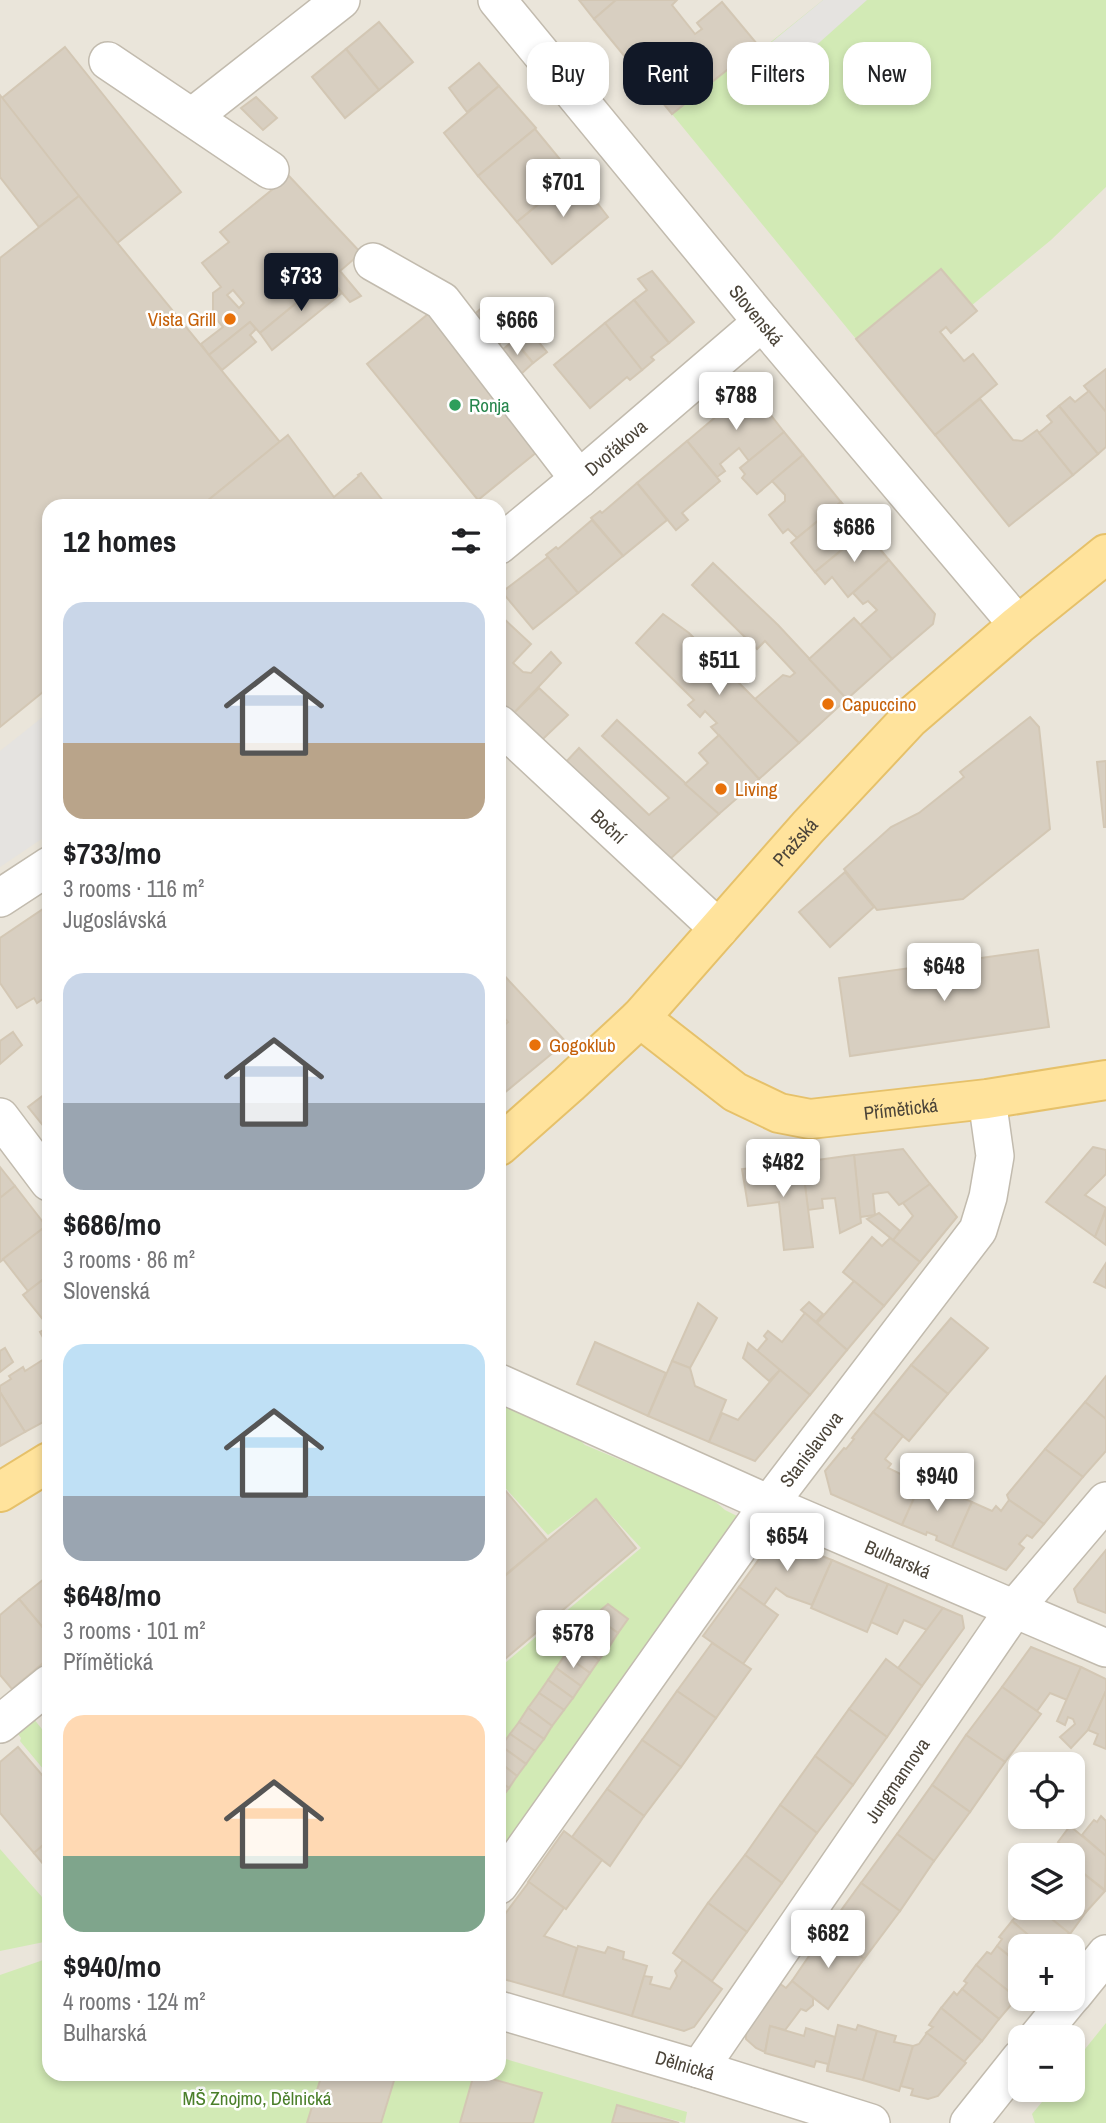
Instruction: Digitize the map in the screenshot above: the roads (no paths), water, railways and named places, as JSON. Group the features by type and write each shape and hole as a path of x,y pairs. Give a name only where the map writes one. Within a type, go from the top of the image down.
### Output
{"main road":[{"name":"Pražská","path":"506,1140 640,1018 808,827 910,718 1018,625 1104,560"},
{"name":"Přímětická","path":"640,1018 735,1092 779,1113 810,1119 987,1099 1106,1080"},
{"path":"0,1492 42,1466"}],"street":[{"path":"192,117 341,0"},
{"name":"Slovenská","path":"498,0 762,322 1018,625"},
{"path":"108,61 270,170"},
{"path":"373,262 442,301 579,479"},
{"name":"Dvořákova","path":"506,539 762,322"},
{"name":"Boční","path":"506,731 719,929"},
{"path":"0,898 42,871"},
{"name":"Stanislavova","path":"506,1875 769,1504 978,1230 988,1197 995,1156 987,1099"},
{"path":"0,1117 42,1173"},
{"name":"Bulharská","path":"506,1386 769,1504 1106,1648"},
{"name":"Jungmannova","path":"699,2069 1015,1608 1106,1501"},
{"path":"0,1724 42,1690"},
{"path":"1085,1980 1106,1954"},
{"path":"1048,2025 1059,2011"},
{"name":"Dělnická","path":"506,2012 871,2123"},
{"path":"969,2123 1008,2074"}],"place":[{"name":"Vista Grill","path":"230,319"},
{"name":"Ronja","path":"455,405"},
{"name":"Capuccino","path":"828,704"},
{"name":"Living","path":"721,789"},
{"name":"Gogoklub","path":"535,1045"}],"park label":[{"name":"MŠ Znojmo, Dělnická","path":"257,2098"}]}
